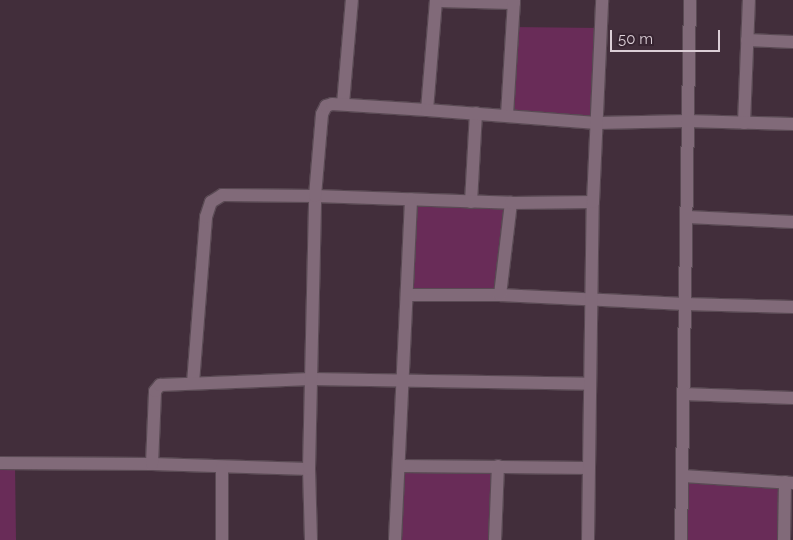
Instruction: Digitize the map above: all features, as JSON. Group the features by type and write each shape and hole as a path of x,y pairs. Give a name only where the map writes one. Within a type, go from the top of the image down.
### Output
{"street":[{"path":"343,104 352,0"},
{"path":"588,540 593,202 602,0"},
{"path":"681,540 688,217 687,121 690,0"},
{"path":"744,122 749,0"},
{"path":"427,110 436,1 514,2 507,115"},
{"path":"747,40 793,42"},
{"path":"311,540 309,469 315,196 322,114 326,106 343,104 597,123 687,121 793,124"},
{"path":"471,202 476,113"},
{"path":"193,383 206,217 212,202 222,195 315,196 511,203 593,202"},
{"path":"395,540 412,199"},
{"path":"500,295 511,203"},
{"path":"688,217 793,222"},
{"path":"407,295 500,295 793,307"},
{"path":"152,464 155,391 160,386 311,379 590,384"},
{"path":"683,394 793,398"},
{"path":"0,464 152,464 309,469"},
{"path":"400,466 588,468"},
{"path":"495,540 498,466"},
{"path":"222,467 222,540"},
{"path":"683,476 789,482 784,540"}],"shaded area":[{"path":"512,27 601,28 597,123 507,115"},
{"path":"411,199 511,203 500,295 407,295"},
{"path":"0,463 15,464 16,540 0,540"},
{"path":"400,466 498,466 495,540 395,540"},
{"path":"683,476 785,482 784,540 681,540"}]}
